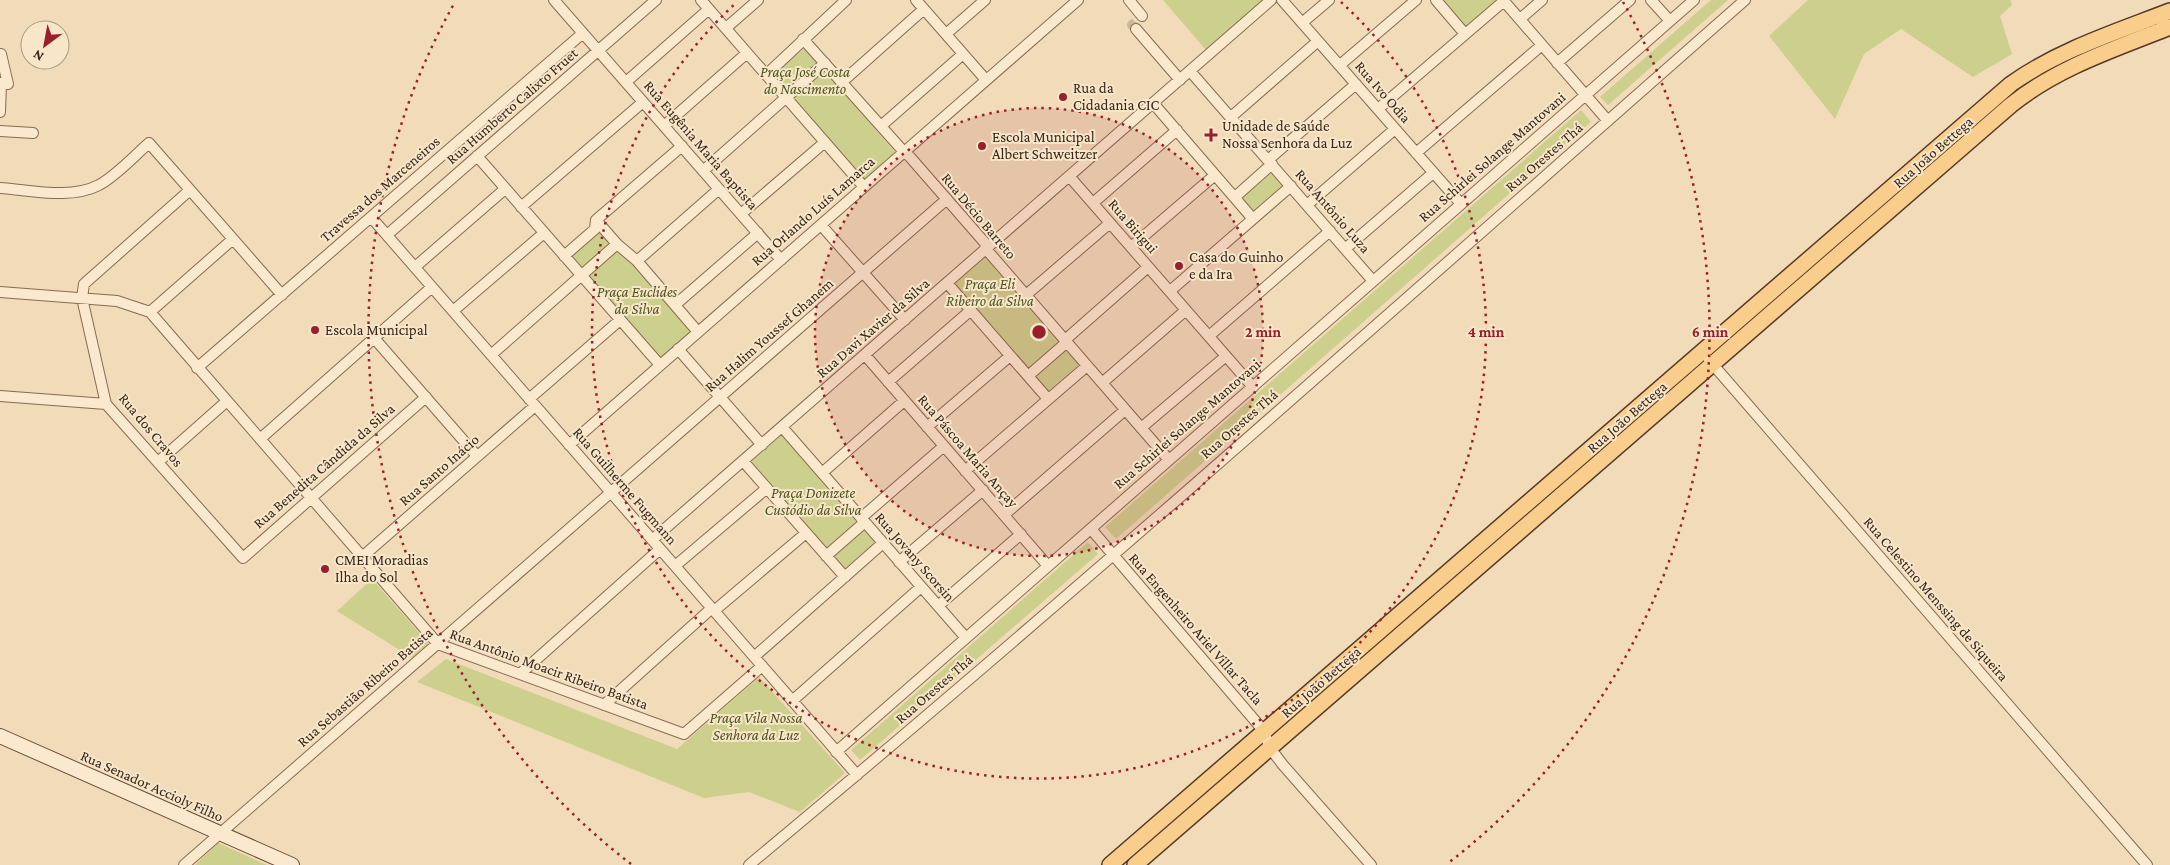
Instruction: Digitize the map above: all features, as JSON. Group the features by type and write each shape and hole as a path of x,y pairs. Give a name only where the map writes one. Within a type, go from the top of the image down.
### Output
{"main road":[{"name":"Rua João Bettega","path":"1110,865 2012,84 2040,66 2072,50 2169,12"},
{"name":"Rua João Bettega","path":"1135,865 2025,94 2074,66 2170,27"},
{"path":"1485,540 1495,553"}],"street":[{"name":"Rua Eugênia Maria Baptista","path":"554,0 781,260"},
{"name":"Rua Humberto Calixto Fruet","path":"387,235 656,0"},
{"path":"701,0 864,187"},
{"path":"726,28 758,0"},
{"path":"766,75 846,0"},
{"path":"916,0 986,80"},
{"path":"946,34 985,0"},
{"path":"1129,0 1142,16"},
{"name":"Rua Davi Xavier da Silva","path":"652,540 1271,0"},
{"name":"Rua Ivo Odia","path":"1282,0 1460,204"},
{"path":"1302,23 1329,0"},
{"path":"1340,66 1416,0"},
{"path":"1436,0 1465,34"},
{"path":"1378,110 1503,0 1608,121"},
{"path":"1520,19 1542,0"},
{"path":"1557,63 1630,0"},
{"path":"1651,0 1670,21"},
{"name":"Rua Schirlei Solange Mantovani","path":"836,752 1694,0"},
{"name":"Rua Orestes Thá","path":"748,865 857,775 1113,555 1745,0"},
{"name":"Rua Orlando Luís Lamarca","path":"569,445 986,80 1070,2"},
{"path":"626,82 709,9"},
{"path":"842,82 924,9"},
{"path":"1136,29 1180,80"},
{"name":"Travessa dos Marceneiros","path":"198,368 583,33"},
{"name":"Rua Décio Barreto","path":"803,39 947,199 985,243 986,249 1169,460"},
{"path":"1231,117 1318,40"},
{"path":"1416,153 1542,45"},
{"path":"0,112 3,84 1,54"},
{"path":"664,126 747,54"},
{"path":"881,126 963,54"},
{"path":"703,170 824,63"},
{"name":"Rua Antônio Luza","path":"1190,70 1373,281"},
{"path":"1235,197 1270,162 1356,84"},
{"path":"521,207 643,102"},
{"path":"1153,103 1253,219"},
{"path":"1307,205 1395,129"},
{"path":"1093,203 1177,130"},
{"path":"0,131 33,133"},
{"path":"741,214 824,142"},
{"path":"0,188 67,193 88,190 111,176 149,143 282,294"},
{"path":"564,256 595,229 596,220 682,146"},
{"path":"477,156 660,366"},
{"path":"1346,249 1433,173"},
{"path":"1131,247 1215,174"},
{"name":"Rua Birigui","path":"1069,176 1253,387"},
{"path":"1170,291 1291,186"},
{"path":"415,267 505,188"},
{"path":"637,261 719,189"},
{"path":"82,298 84,284 190,190"},
{"name":"Rua Halim Youssef Ghanem","path":"611,493 947,199"},
{"name":"Rua Guilherme Fugmann","path":"371,217 857,775"},
{"path":"596,220 616,244 637,261 698,332"},
{"path":"1026,295 1110,223"},
{"path":"821,224 905,320"},
{"path":"1209,336 1330,231"},
{"path":"453,311 544,233"},
{"path":"675,305 758,233"},
{"path":"0,292 117,301 150,312 233,239"},
{"path":"491,355 616,244"},
{"path":"1028,376 1148,267"},
{"path":"947,283 1048,399"},
{"path":"260,439 432,287"},
{"name":"Rua dos Cravos","path":"82,298 106,404 243,558"},
{"path":"888,382 971,310"},
{"path":"1102,383 1186,310"},
{"name":"Rua Antônio Moacir Ribeiro Batista","path":"150,312 438,644 684,734 762,666"},
{"name":"Rua Santo Inácio","path":"362,557 477,456 620,320"},
{"path":"374,338 477,456"},
{"path":"678,349 762,445"},
{"name":"Rua Celestino Menssing de Siqueira","path":"1702,352 2148,865"},
{"name":"Rua Páscoa Maria Ançay","path":"864,355 1048,566"},
{"path":"927,427 1010,356"},
{"path":"1141,428 1226,356"},
{"path":"965,471 1087,366"},
{"path":"0,396 106,404"},
{"name":"Rua Benedita Cândida da Silva","path":"243,558 426,397"},
{"path":"822,473 904,401"},
{"path":"158,462 227,402"},
{"path":"1004,515 1125,410"},
{"name":"Rua Jovany Scorsin","path":"782,427 966,638"},
{"path":"826,556 944,446"},
{"path":"743,461 845,577"},
{"path":"675,566 767,488"},
{"path":"899,562 982,490"},
{"name":"Rua Sebastião Ribeiro Batista","path":"184,865 611,493"},
{"name":"Rua Engenheiro Ariel Villar Tacla","path":"1091,528 1264,732 1270,748 1371,865"},
{"path":"604,705 713,610 806,533"},
{"path":"938,606 1021,534"},
{"path":"754,657 883,543"},
{"path":"520,674 660,549"},
{"path":"792,701 921,587"},
{"name":"Rua Senador Accioly Filho","path":"0,736 292,865"}],"green space":[{"path":"1163,0 1263,0 1206,50"},
{"path":"1440,0 1498,0 1465,29"},
{"path":"1711,0 1728,0 1608,105 1600,97"},
{"path":"1808,0 2010,0 2012,5 2000,16 2012,54 1973,77 1901,29 1864,54 1835,119 1769,36"},
{"name":"Praça José Costa do Nascimento","path":"805,48 896,153 865,180 773,75"},
{"path":"1581,110 1591,122 1116,539 1105,527"},
{"path":"1272,170 1285,185 1253,213 1240,198"},
{"name":"Praça Euclides da Silva","path":"599,229 635,265 693,331 661,359 570,255"},
{"name":"Praça Eli Ribeiro da Silva","path":"988,255 1081,363 1046,393 953,285"},
{"name":"Praça Donizete Custódio da Silva","path":"781,435 875,542 845,569 751,461"},
{"path":"1088,542 1098,554 860,760 851,750"},
{"path":"372,579 430,645 414,659 337,611"},
{"name":"Praça Vila Nossa Senhora da Luz","path":"446,659 677,749 759,677 845,773 800,812 749,792 704,798 417,682"},
{"path":"218,843 267,865 195,865"}],"tunnel":[{"path":"1136,29 1132,25 1142,16"}],"place":[{"name":"Rua da Cidadania CIC","path":"1063,97"},
{"name":"Unidade de Saúde Nossa Senhora da Luz","path":"1211,135"},
{"name":"Escola Municipal Albert Schweitzer","path":"982,146"},
{"name":"Casa do Guinho e da Ira","path":"1179,266"},
{"name":"Escola Municipal","path":"315,330"},
{"name":"CMEI Moradias Ilha do Sol","path":"325,569"}]}
